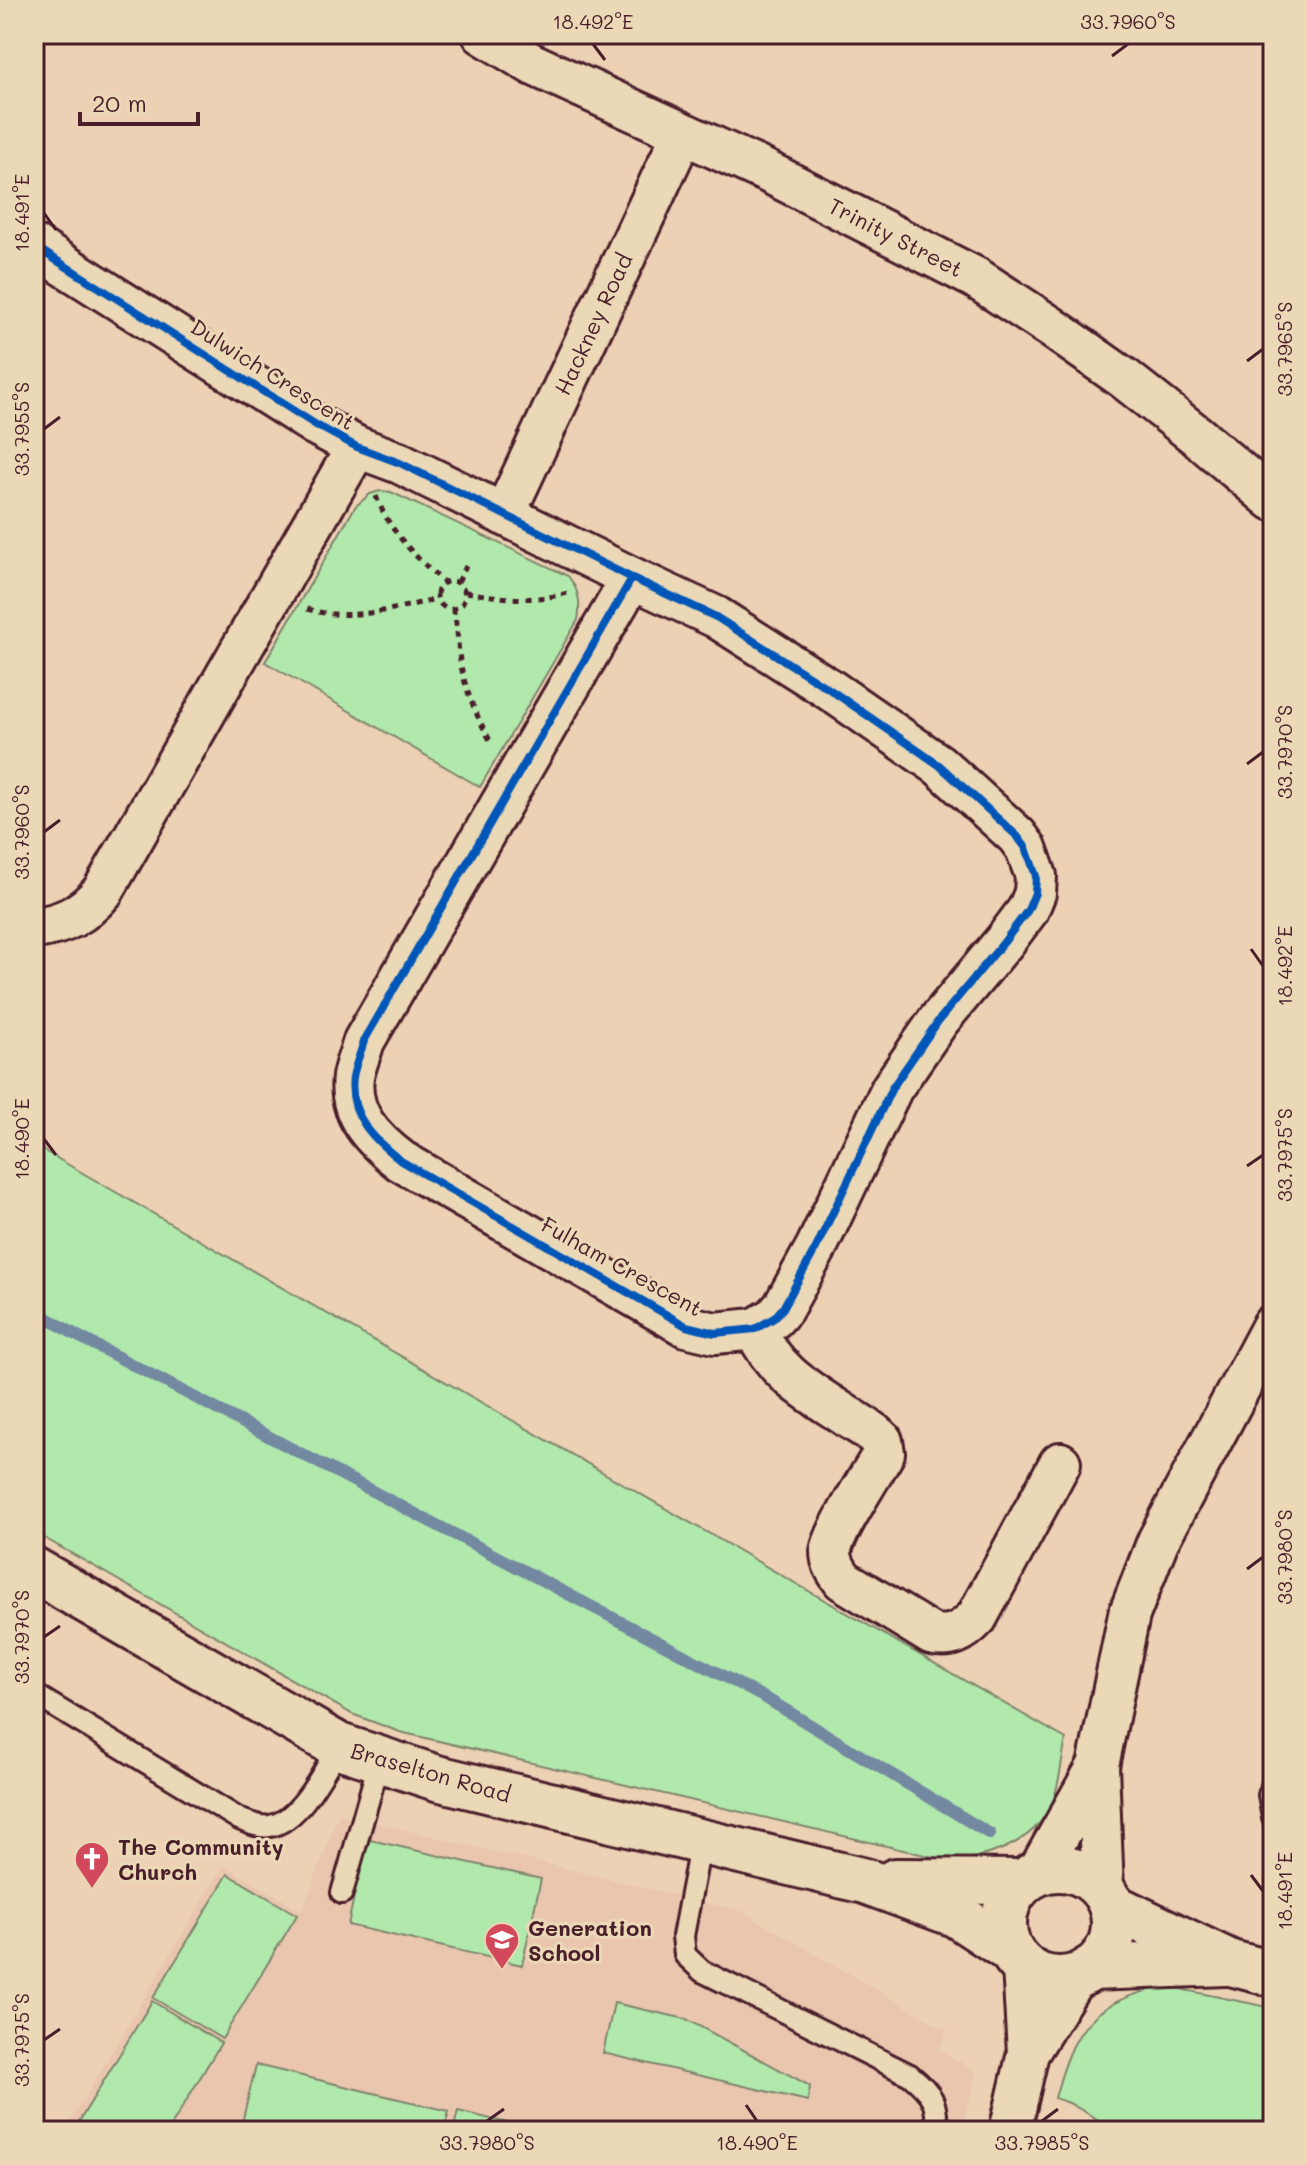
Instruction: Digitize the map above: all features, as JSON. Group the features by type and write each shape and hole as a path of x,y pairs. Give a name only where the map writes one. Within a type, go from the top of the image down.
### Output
{"street":[{"name":"Trinity Street","path":"483,34 532,64 766,171 976,278 1125,379 1273,500"},
{"name":"Hackney Road","path":"504,515 683,133"},
{"name":"Dulwich Crescent","path":"34,246 316,425 504,515"},
{"name":"Dulwich Crescent","path":"34,928 69,920 103,891 357,447"},
{"path":"504,515 716,617 829,689 939,765 1017,836 1026,848 1036,876 1035,893 1028,910 939,1020 892,1088 816,1248 783,1308 774,1318 755,1329 770,1356 796,1381 882,1441 884,1453 831,1548 834,1566 843,1580 931,1634 946,1636 963,1631 977,1617 1060,1463"},
{"name":"Fulham Crescent","path":"628,576 525,763 364,1041 353,1078 354,1102 362,1124 378,1143 401,1161 686,1326 715,1333 755,1329"},
{"path":"1028,2053 1084,1972 1104,1956 1111,1940 1114,1926 1108,1898 1098,1766 1129,1615 1158,1541 1273,1325"},
{"name":"Braselton Road","path":"34,1570 339,1746 437,1778 865,1881 955,1914 1017,1958"},
{"path":"1010,2131 1028,2053 1017,1958 1004,1930 1004,1911 1010,1896 1030,1877 1098,1766"},
{"path":"1030,1877 1055,1868 1074,1870 1089,1877 1108,1898 1231,1963 1273,1974"},
{"name":"Braselton Road","path":"865,1881 1030,1877"},
{"path":"1017,1958 1044,1977 1064,1979 1084,1972 1231,1963"}],"lane":[{"path":"34,1694 239,1819 257,1825 270,1826 282,1821 299,1806 311,1793 339,1746"},
{"path":"342,1893 380,1759"},
{"path":"1273,1783 1269,1795 1273,1818"},
{"path":"701,1841 683,1936 685,1955 702,1971 910,2075 924,2086 937,2109 937,2131"}],"path":[{"path":"357,447 389,523 408,548 444,582"},
{"path":"458,582 466,566"},
{"path":"466,592 496,597 550,599 628,576"},
{"path":"444,582 458,582 466,592 464,600 459,607 442,606 436,599 437,589 444,582"},
{"path":"275,591 322,613 369,612 436,599"},
{"path":"453,608 464,683 476,715 492,745 525,763"}],"shaded area":[{"name":"Generation School","path":"339,1814 741,1911 948,2031 939,2049 977,2072 961,2131 65,2130 224,1865 302,1911"}],"green space":[{"path":"391,492 568,576 577,591 578,620 480,787 265,662 355,507 370,494"},
{"path":"34,1145 1066,1739 1056,1791 1043,1819 1020,1840 992,1853 946,1860 400,1732 352,1714 34,1532"},
{"path":"366,1839 541,1879 522,1965 348,1925"},
{"path":"228,1874 297,1915 222,2039 153,1998"},
{"path":"1154,1989 1180,1989 1273,2008 1273,2131 1118,2131 1055,2098 1068,2057 1086,2026 1113,2004"},
{"path":"152,2001 221,2043 168,2131 87,2131 77,2125"},
{"path":"614,2003 686,2019 810,2086 808,2101 603,2053"},
{"path":"256,2065 449,2111 444,2131 240,2131"},
{"path":"458,2111 541,2131 453,2131"}],"waterway":[{"path":"34,1310 769,1700 990,1834"}],"cycle path":[{"path":"34,246 316,425 716,617 829,689 939,765 1017,836 1026,848 1036,876 1035,893 1028,910 939,1020 892,1088 816,1248 783,1308 774,1318 755,1329 715,1333 686,1326 401,1161 365,1125 353,1091 354,1072 364,1041 632,578"}],"place":[{"name":"The Community Church","path":"92,1890"},
{"name":"Generation School","path":"502,1971"}]}
